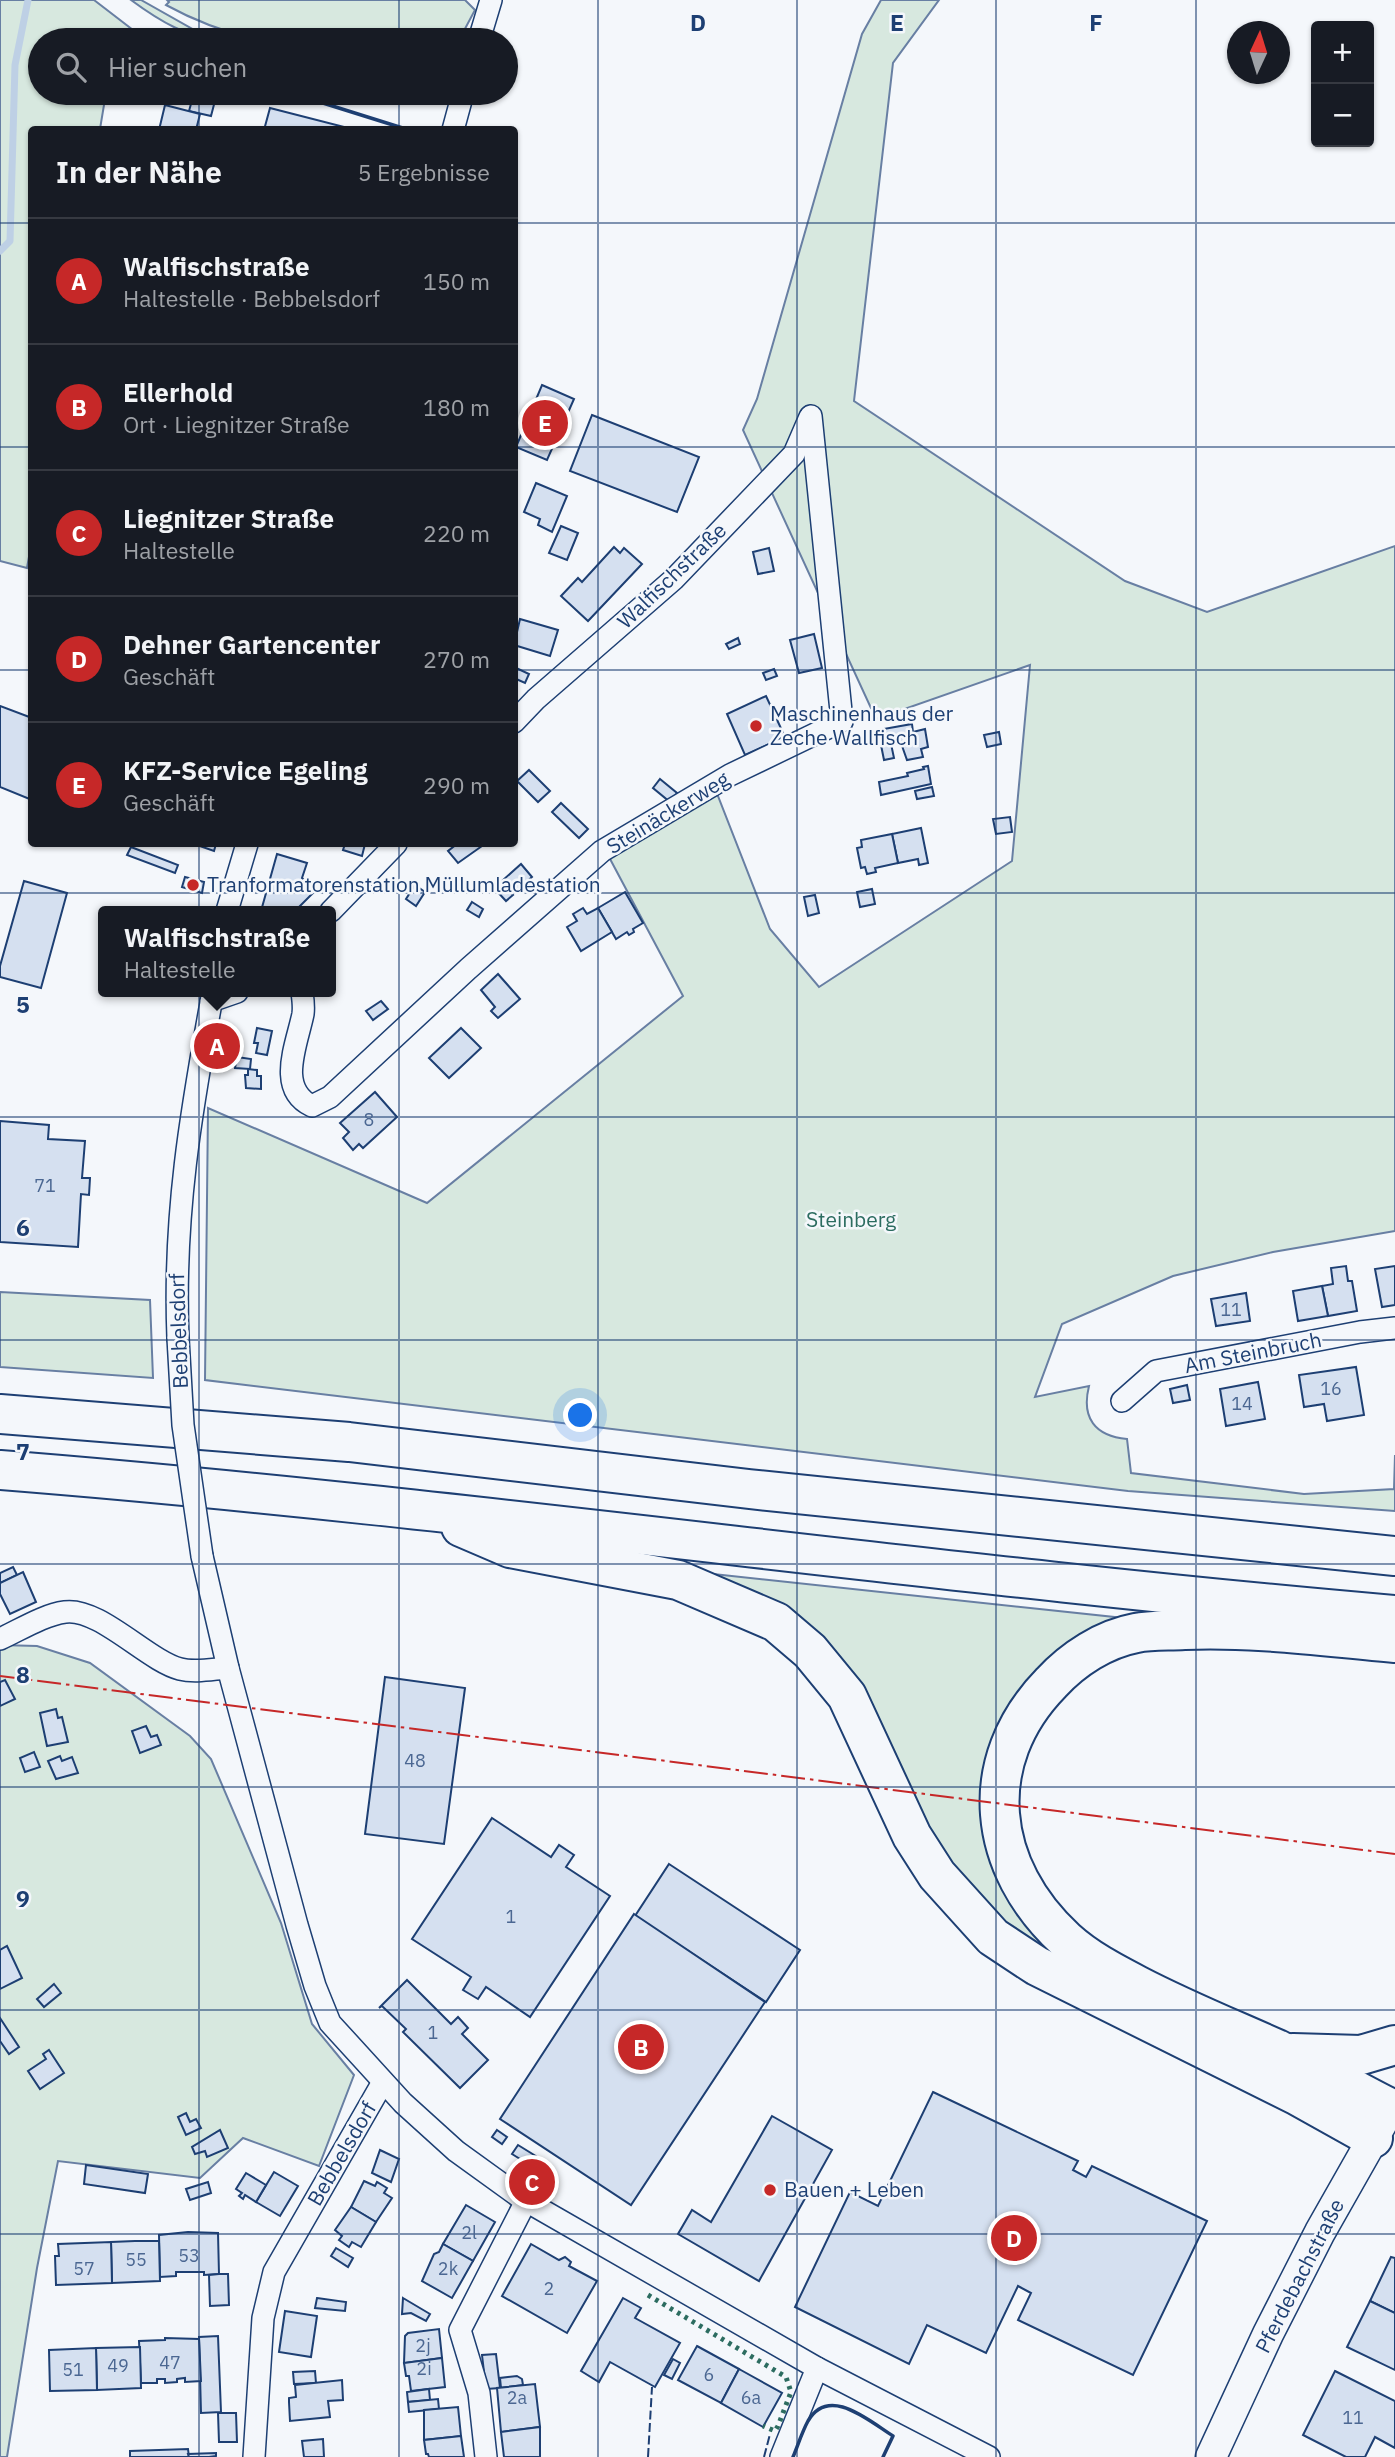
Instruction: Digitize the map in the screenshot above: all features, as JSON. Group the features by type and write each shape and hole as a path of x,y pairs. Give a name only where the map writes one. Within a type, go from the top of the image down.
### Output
{"highway":[{"path":"0,1414 349,1442 749,1489 1395,1556"},
{"path":"0,1470 426,1512 1222,1600 1395,1615"},
{"path":"426,1512 510,1548 678,1580 776,1622 810,1651 847,1696 912,1836 937,1875 993,1937 1037,1966 1296,2095 1386,2115"},
{"path":"1386,2115 1280,2051 1167,2001 1102,1967 1068,1942 1028,1899 1013,1871 1001,1823 999,1790 1005,1760 1017,1729 1039,1695 1065,1668 1092,1650 1136,1633 1234,1628 1395,1643"},
{"path":"1280,2051 1361,2055 1395,2045"}],"main road":[{"name":"Pferdebachstraße","path":"1211,2457 1268,2334 1320,2232 1386,2115"}],"street":[{"path":"483,28 491,0"},
{"path":"454,126 460,105"},
{"name":"Walfischstraße","path":"518,718 674,579 794,454 811,415"},
{"name":"Steinäckerweg","path":"303,997 304,1010 292,1060 293,1088 301,1101 312,1106 330,1097 468,969 602,851 730,775 842,721 811,415"},
{"path":"228,906 246,847"},
{"path":"336,906 393,847"},
{"name":"Bebbelsdorf","path":"212,997 198,1066 178,1225 178,1338 183,1425 202,1556 228,1668 314,1986 330,2022 383,2082 274,2272 262,2318 254,2457"},
{"name":"Am Steinbruch","path":"1122,1401 1156,1371 1360,1332 1395,1328"},
{"path":"0,1639 57,1614 74,1612 108,1627 175,1668 189,1671 228,1668"},
{"path":"383,2082 456,2151 526,2201 817,2368 989,2457"},
{"path":"486,2457 479,2393 460,2330 526,2201"},
{"path":"781,2457 817,2368"}],"green space":[{"path":"0,0 94,0 130,28 28,28 28,105 104,105 100,126 28,126 28,562 27,568 0,561"},
{"path":"131,0 141,0 191,28 177,28"},
{"path":"167,0 465,0 475,10 465,28 217,28 166,5 169,2"},
{"name":"Steinberg","path":"881,0 939,0 893,63 854,401 1125,581 1207,612 1395,546 1395,1231 1273,1252 1173,1276 1062,1324 1035,1397 1089,1386 1089,1416 1106,1434 1127,1439 1131,1473 1304,1494 1394,1489 1395,1455 1395,1511 1128,1491 205,1380 208,1108 427,1203 683,996 609,857 716,791 770,929 819,987 1012,861 1030,665 876,719 743,430 757,399 862,34"},
{"path":"0,1292 150,1300 153,1378 0,1367"},
{"path":"704,1573 1133,1619 1089,1645 992,1790 1062,1948 1040,1959 942,1869 883,1748"},
{"path":"0,1645 37,1646 90,1663 190,1736 211,1759 281,1923 312,2024 354,2075 319,2166 243,2138 200,2178 58,2161 37,2268 7,2457 0,2457"}],"building":[{"path":"165,105 200,114 197,126 160,126"},
{"path":"191,105 214,105 211,116 189,111"},
{"path":"270,108 340,126 265,126"},
{"path":"542,385 574,399 547,460 518,448"},
{"path":"592,415 699,457 677,512 570,471"},
{"path":"536,483 567,496 552,532 538,525 540,519 524,512"},
{"path":"561,526 578,533 567,560 549,553"},
{"path":"614,547 620,553 624,548 642,564 588,621 561,596 578,578 582,582"},
{"path":"769,548 774,571 758,574 753,552"},
{"path":"520,619 558,630 550,656 518,646"},
{"path":"814,634 822,668 799,673 790,640"},
{"path":"738,638 740,644 729,649 726,644"},
{"path":"518,669 529,674 525,683 518,680"},
{"path":"774,669 777,676 766,680 763,673"},
{"name":"Maschinenhaus der Zeche Wallfisch","path":"766,696 785,737 745,755 727,714"},
{"path":"0,706 28,716 28,798 0,787"},
{"path":"912,724 913,732 925,729 928,747 921,749 923,757 907,760 901,743 891,744 894,758 884,760 878,730"},
{"path":"999,732 1001,744 987,747 984,735"},
{"path":"928,766 931,784 881,795 879,782 908,776 907,773"},
{"path":"529,770 550,791 538,802 518,780"},
{"path":"660,779 677,793 670,802 653,788"},
{"path":"932,787 934,796 917,799 915,791"},
{"path":"561,803 588,829 579,838 552,812"},
{"path":"1010,817 1012,832 996,834 993,819"},
{"path":"921,828 928,863 919,865 918,859 898,863 892,834"},
{"path":"892,834 898,863 875,868 876,872 867,874 865,867 861,868 857,848 862,847 861,840"},
{"path":"131,847 178,865 175,873 127,855"},
{"path":"344,847 364,847 362,856 343,850"},
{"path":"453,847 481,847 458,863 448,851"},
{"path":"277,854 307,863 302,878 315,891 300,906 262,906"},
{"path":"521,864 532,877 517,891 513,887 509,891 513,895 506,901 494,888"},
{"name":"Tranformatorenstation Müllumladestation","path":"185,877 204,882 202,893 182,887"},
{"path":"24,881 67,893 41,988 0,977 0,966"},
{"path":"415,885 425,892 416,906 406,899"},
{"path":"872,889 875,904 860,907 857,892"},
{"path":"625,892 643,923 629,935 627,932 616,939 598,908"},
{"path":"815,895 819,913 808,916 804,897"},
{"path":"472,902 483,909 479,917 467,910"},
{"path":"583,908 587,914 598,908 612,932 581,951 567,927 577,921 573,914"},
{"path":"498,974 520,999 498,1018 491,1011 495,1007 481,990"},
{"path":"381,1001 388,1009 373,1020 366,1011"},
{"path":"257,1028 272,1031 267,1055 256,1053 258,1043 254,1043"},
{"path":"461,1028 481,1048 449,1078 429,1058"},
{"path":"237,1057 251,1059 250,1069 235,1068"},
{"path":"248,1069 257,1070 257,1076 261,1076 261,1089 246,1088 245,1075 248,1075"},
{"path":"375,1092 397,1117 363,1148 359,1144 353,1150 343,1138 349,1132 340,1123"},
{"path":"0,1121 49,1125 48,1139 85,1141 82,1178 90,1178 89,1195 81,1194 78,1247 0,1242"},
{"path":"1346,1266 1348,1281 1352,1281 1357,1311 1328,1316 1322,1286 1333,1284 1331,1268"},
{"path":"1395,1266 1395,1305 1382,1307 1375,1269"},
{"path":"1322,1286 1328,1316 1298,1321 1293,1291"},
{"path":"1246,1293 1250,1321 1216,1326 1211,1299"},
{"path":"1356,1367 1364,1415 1327,1421 1324,1404 1304,1407 1299,1375"},
{"path":"1258,1382 1265,1419 1226,1426 1220,1389"},
{"path":"1187,1385 1190,1400 1173,1403 1170,1389"},
{"path":"13,1567 17,1575 0,1583 0,1573"},
{"path":"23,1572 36,1602 10,1614 0,1594 0,1583"},
{"path":"385,1677 465,1688 444,1844 365,1834"},
{"path":"5,1680 15,1699 0,1706 0,1682"},
{"path":"56,1709 58,1718 62,1717 68,1742 47,1746 40,1713"},
{"path":"146,1726 151,1737 157,1735 161,1745 140,1753 132,1731"},
{"path":"34,1752 40,1767 25,1772 20,1758"},
{"path":"60,1756 62,1761 72,1757 78,1773 56,1779 48,1761"},
{"path":"492,1818 551,1857 559,1845 574,1855 566,1867 610,1896 530,2017 486,1987 478,1999 463,1990 471,1977 412,1939"},
{"path":"669,1864 800,1950 766,2002 635,1916"},
{"path":"634,1914 765,2002 631,2205 500,2119"},
{"path":"7,1946 22,1978 0,1989 0,1950"},
{"path":"407,1980 451,2024 458,2017 468,2028 462,2034 488,2060 460,2088 403,2032 406,2029 382,2006 379,2008"},
{"path":"54,1984 61,1993 44,2007 37,1999"},
{"path":"0,2018 19,2047 9,2054 0,2041"},
{"path":"49,2050 64,2073 40,2089 28,2071 46,2059 43,2054"},
{"path":"933,2092 1078,2161 1073,2170 1086,2177 1092,2166 1207,2221 1133,2375 1018,2320 1031,2293 1018,2286 986,2353 927,2325 909,2364 795,2307 850,2192 878,2206"},
{"path":"186,2113 190,2122 196,2119 201,2128 186,2135 178,2117"},
{"name":"Bauen + Leben","path":"772,2116 832,2150 759,2281 678,2234 692,2210 711,2222"},
{"path":"220,2130 228,2148 207,2157 205,2151 195,2154 192,2147"},
{"path":"497,2130 507,2137 502,2144 492,2137"},
{"path":"518,2145 539,2158 533,2167 512,2154"},
{"path":"380,2150 399,2159 391,2182 372,2173"},
{"path":"86,2165 148,2174 145,2193 84,2184"},
{"path":"274,2172 298,2186 280,2216 256,2202"},
{"path":"246,2173 266,2185 256,2202 245,2195 243,2199 239,2196 242,2193 236,2189"},
{"path":"364,2181 375,2186 377,2182 387,2188 384,2193 392,2198 376,2222 351,2207"},
{"path":"208,2182 211,2193 190,2200 186,2189"},
{"path":"466,2205 495,2222 473,2261 443,2244"},
{"path":"351,2207 376,2222 361,2247 352,2242 349,2247 339,2240 342,2236 335,2230"},
{"path":"218,2233 219,2274 176,2272 176,2276 160,2277 159,2235"},
{"path":"159,2241 160,2281 112,2283 111,2242"},
{"path":"111,2242 112,2283 56,2285 55,2256 59,2256 58,2244"},
{"path":"443,2244 473,2261 452,2298 422,2281 434,2254 439,2252"},
{"path":"531,2244 559,2260 565,2257 571,2262 569,2266 597,2281 567,2333 502,2296"},
{"path":"336,2248 353,2258 348,2267 331,2256"},
{"path":"1391,2257 1395,2258 1395,2313 1370,2301"},
{"path":"228,2274 229,2305 210,2306 209,2275"},
{"path":"317,2298 346,2302 345,2311 315,2308"},
{"path":"403,2298 430,2314 426,2321 411,2313 402,2314"},
{"path":"623,2298 641,2308 635,2318 680,2343 655,2387 610,2362 599,2382 581,2371"},
{"path":"1370,2301 1395,2313 1395,2370 1347,2347"},
{"path":"285,2311 317,2316 311,2357 279,2352"},
{"path":"439,2329 442,2358 404,2363 405,2336 408,2333"},
{"path":"218,2336 221,2412 201,2413 199,2337"},
{"path":"165,2338 199,2339 201,2381 185,2382 185,2378 177,2379 177,2382 165,2383 165,2379 157,2379 157,2383 141,2383 139,2341"},
{"path":"697,2346 739,2369 721,2403 678,2380"},
{"path":"140,2347 141,2388 97,2390 96,2348"},
{"path":"96,2348 97,2390 50,2391 49,2350"},
{"path":"496,2354 500,2388 486,2389 482,2355"},
{"path":"442,2358 445,2387 411,2391 404,2363"},
{"path":"673,2359 680,2363 672,2379 664,2375"},
{"path":"739,2369 782,2393 763,2427 721,2403"},
{"path":"315,2371 316,2383 294,2384 293,2372"},
{"path":"1335,2371 1395,2401 1395,2448 1375,2437 1365,2457 1346,2457 1303,2435"},
{"path":"517,2376 522,2379 523,2385 501,2388 500,2378"},
{"path":"342,2380 343,2400 328,2401 330,2417 290,2421 289,2398 296,2397 295,2385"},
{"path":"535,2384 540,2427 501,2432 497,2388"},
{"path":"429,2389 430,2400 408,2402 407,2392"},
{"path":"438,2399 439,2409 409,2412 408,2402"},
{"path":"458,2407 461,2436 424,2440 424,2410"},
{"path":"218,2413 236,2413 237,2442 219,2442"},
{"path":"540,2427 540,2457 504,2457 501,2432"},
{"path":"461,2436 464,2457 429,2457 426,2454 424,2440"},
{"path":"323,2439 324,2457 304,2457 302,2441"},
{"path":"188,2449 189,2457 130,2457 130,2451"},
{"path":"216,2453 216,2456 209,2457 189,2457 188,2454"}],"waterway":[{"path":"0,251 10,241 15,65 28,0"}],"hedge":[{"path":"648,2295 786,2377 791,2392 778,2426 775,2431 763,2426"}],"fence":[{"path":"648,2457 652,2387"},
{"path":"764,2457 770,2434"}],"wall":[{"path":"329,105 396,126"},
{"path":"793,2457 808,2421 817,2411 827,2406 849,2409 893,2436 883,2457"}],"power":[{"path":"0,1676 1395,1854"}],"place":[{"name":"KFZ-Service Egeling","path":"545,423"},
{"name":"Maschinenhaus der Zeche Wallfisch","path":"756,726"},
{"name":"Tranformatorenstation Müllumladestation","path":"193,885"},
{"name":"Walfischstraße","path":"217,1046"},
{"name":"Ellerhold","path":"641,2047"},
{"name":"Liegnitzer Straße","path":"532,2182"},
{"name":"Bauen + Leben","path":"770,2190"},
{"name":"Dehner Gartencenter","path":"1014,2238"}]}
